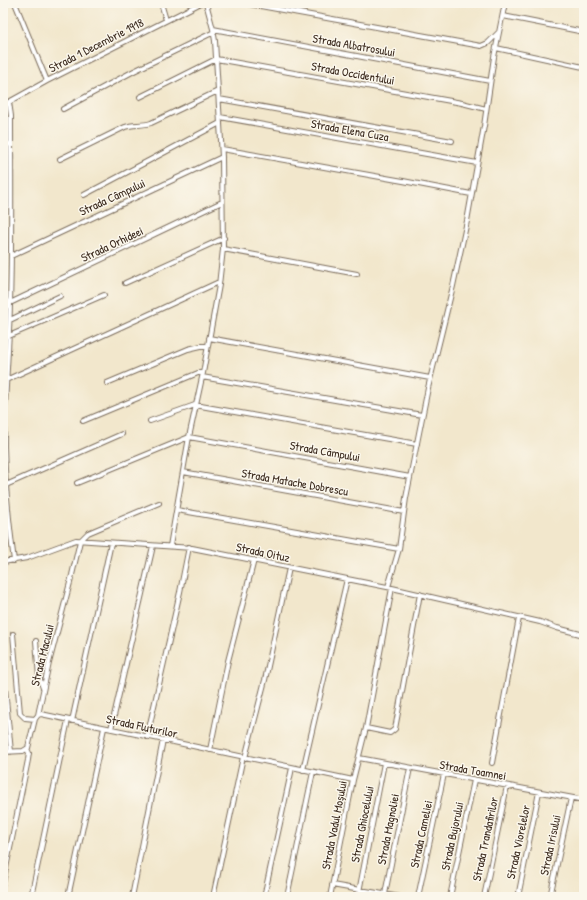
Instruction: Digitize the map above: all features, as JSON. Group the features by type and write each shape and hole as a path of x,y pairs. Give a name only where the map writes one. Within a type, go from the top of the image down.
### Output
{"street":[{"path":"15,3 47,81"},
{"path":"161,3 166,20"},
{"name":"Strada 1 Decembrie 1918","path":"3,107 9,102 47,81 201,3"},
{"path":"170,546 195,405 208,346 219,282 224,238 222,149 216,59 213,31 206,3"},
{"path":"244,3 481,46 488,43 499,32"},
{"name":"Strada Vadul Moșului","path":"330,897 353,780 366,728 390,587 399,549 410,477 422,416 453,286 484,126 490,81 505,3"},
{"path":"503,16 584,32"},
{"path":"63,109 213,31"},
{"name":"Strada Albatrosului","path":"213,31 490,81"},
{"path":"496,48 583,67"},
{"path":"140,96 216,59"},
{"name":"Strada Occidentului","path":"216,59 462,103 486,109"},
{"path":"60,159 125,127 130,125 139,126 151,123 218,91"},
{"path":"218,99 452,141"},
{"path":"9,102 11,116 11,256 10,320 4,371 6,380 4,460 14,561"},
{"name":"Strada Elena Cuza","path":"220,117 477,163"},
{"path":"84,195 220,123"},
{"path":"3,147 11,143"},
{"path":"222,149 395,179 471,194"},
{"name":"Strada Câmpului","path":"11,256 222,157"},
{"name":"Strada Orhideei","path":"10,303 222,202"},
{"path":"125,283 224,238"},
{"path":"223,249 357,274"},
{"path":"6,380 219,282"},
{"path":"9,336 104,295"},
{"path":"10,320 60,296"},
{"path":"209,338 430,378"},
{"path":"107,383 188,349 208,346"},
{"path":"83,421 198,374 422,416"},
{"path":"150,421 195,405 417,444"},
{"path":"6,484 122,434"},
{"path":"76,483 189,437"},
{"name":"Strada Câmpului","path":"189,437 410,477"},
{"name":"Strada Matache Dobrescu","path":"183,472 404,512"},
{"path":"80,540 88,534 159,503"},
{"path":"176,510 399,549"},
{"name":"Strada Oituz","path":"3,562 32,557 72,541 80,540 153,546 188,547 390,587 540,622 584,635"},
{"name":"Strada Macului","path":"3,883 28,760 29,753 27,749 80,540"},
{"path":"31,897 111,543"},
{"path":"111,729 153,546"},
{"path":"146,737 180,592 188,547"},
{"path":"210,750 228,661 254,560"},
{"path":"213,897 244,758 265,680 289,568"},
{"path":"303,770 346,579"},
{"path":"366,728 390,733 395,729 420,594"},
{"path":"492,763 519,618"},
{"path":"13,634 20,713 25,718 36,717"},
{"path":"36,641 39,677 43,688"},
{"path":"3,667 12,752"},
{"name":"Strada Fluturilor","path":"36,717 41,714 353,780"},
{"path":"68,897 104,728"},
{"path":"132,897 164,740"},
{"path":"3,752 23,751 27,749"},
{"name":"Strada Toamnei","path":"359,758 584,800"},
{"name":"Strada Ghiocelului","path":"358,897 384,763"},
{"path":"264,897 292,768"},
{"name":"Strada Magnoliei","path":"387,895 410,768"},
{"path":"287,897 314,772"},
{"name":"Strada Cameliei","path":"418,897 444,774"},
{"name":"Strada Bujorului","path":"450,897 474,780"},
{"name":"Strada Trandafirilor","path":"484,897 507,786"},
{"name":"Strada Viorelelor","path":"518,897 539,792"},
{"name":"Strada Irisului","path":"550,897 571,798"},
{"path":"332,885 400,897"}]}
